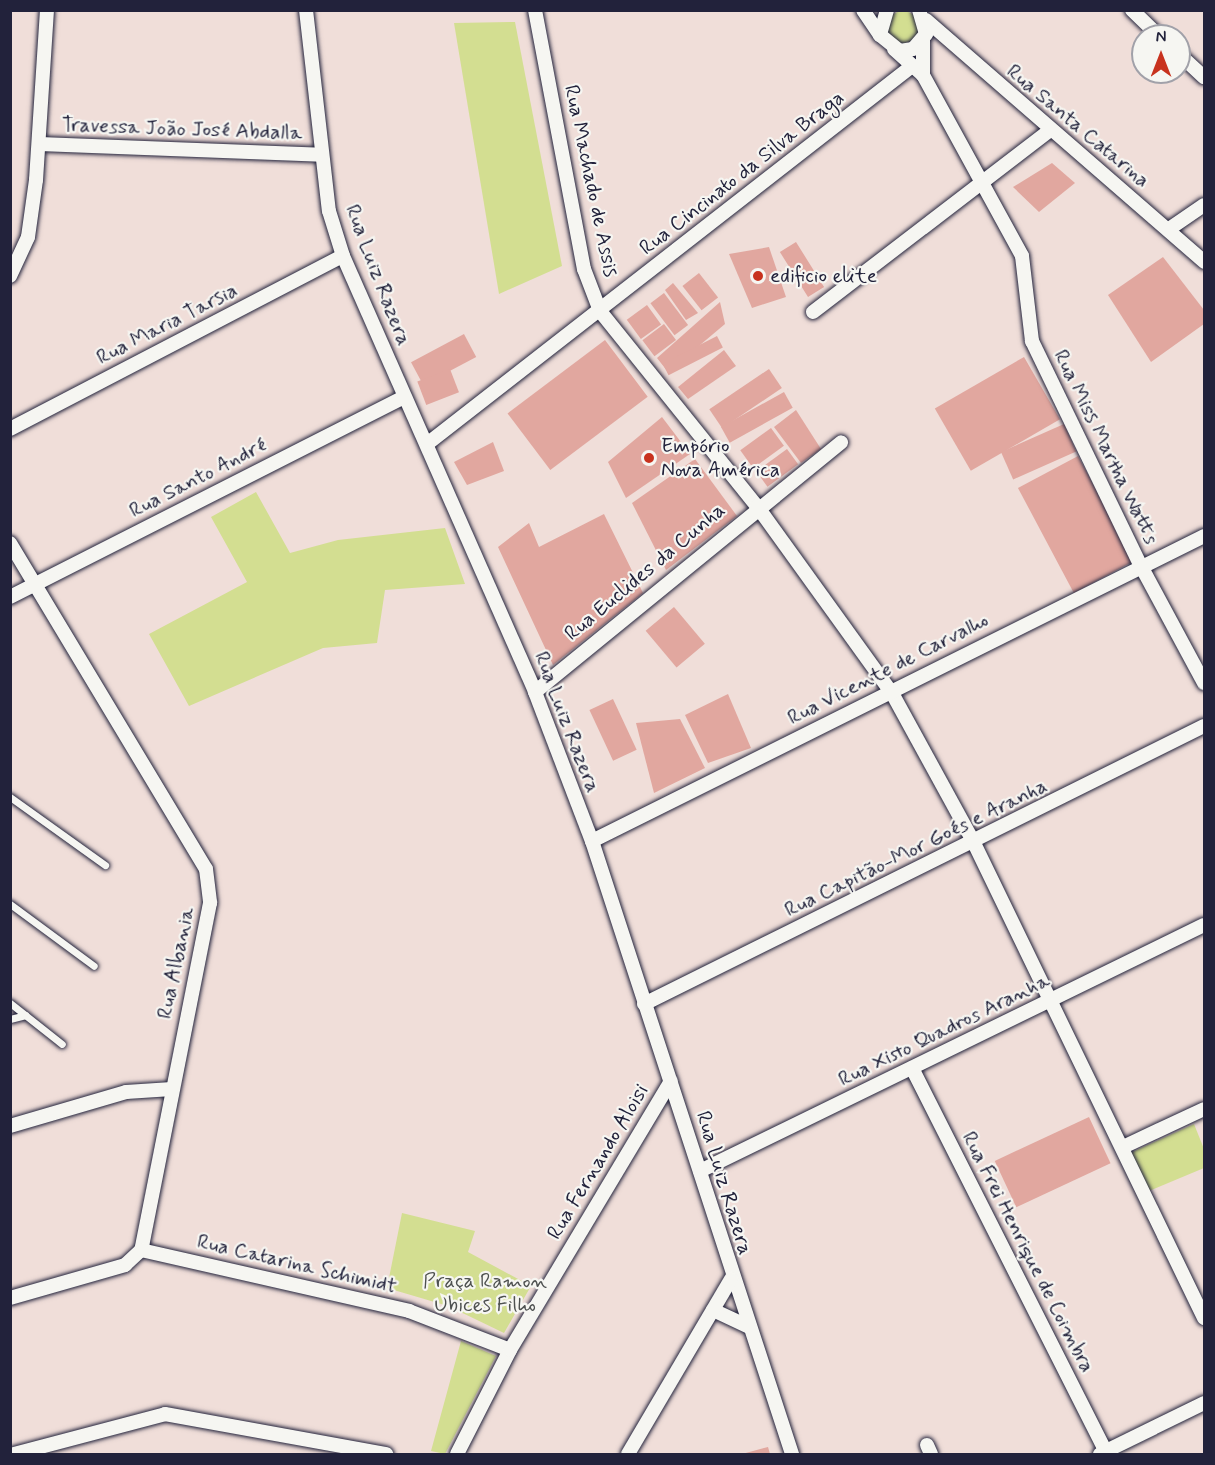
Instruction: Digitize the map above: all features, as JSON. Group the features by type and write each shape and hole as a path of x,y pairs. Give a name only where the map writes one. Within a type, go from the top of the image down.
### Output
{"street":[{"path":"10,276 28,237 40,144 47,10"},
{"name":"Rua Luiz Razera","path":"306,10 329,211 343,256 535,692 591,841 700,1171 731,1279 792,1455"},
{"name":"Rua Machado de Assis","path":"535,10 584,269 600,311 758,506 892,693 974,843 1204,1318"},
{"path":"863,10 880,35 918,71"},
{"path":"880,35 887,10"},
{"path":"1132,10 1147,24"},
{"path":"918,71 923,40 922,15"},
{"name":"Rua Santa Catarina","path":"922,15 1049,131 1169,229 1204,262"},
{"path":"894,50 913,49 923,40"},
{"path":"1191,65 1204,77"},
{"name":"Rua Cincinato da Silva Braga","path":"427,444 918,71"},
{"name":"Rua Miss Martha Watts","path":"918,71 1022,256 1032,341 1141,566 1204,683"},
{"path":"813,312 979,181 1049,131"},
{"name":"Travessa João José Abdalla","path":"40,144 321,155"},
{"path":"1169,229 1204,205"},
{"name":"Rua Maria Tarsia","path":"10,429 343,256"},
{"name":"Rua Santo André","path":"10,597 404,398"},
{"name":"Rua Euclides da Cunha","path":"535,692 758,506 841,442"},
{"name":"Rua Vicente de Carvalho","path":"591,841 1204,536"},
{"name":"Rua Albania","path":"10,543 33,585 206,869 210,903 141,1250"},
{"name":"Rua Capitão-Mor Goés e Aranha","path":"644,1004 974,843 1204,726"},
{"name":"Rua Xisto Quadros Aranha","path":"700,1171 1052,1002 1204,925"},
{"name":"Rua Frei Henrique de Coimbra","path":"912,1068 1104,1454"},
{"name":"Rua Fernando Aloisi","path":"457,1455 510,1350 671,1082"},
{"path":"10,1126 126,1092 172,1089"},
{"path":"1123,1147 1203,1115"},
{"path":"10,1298 125,1265 141,1250"},
{"name":"Rua Catarina Schimidt","path":"141,1250 409,1311 510,1350"},
{"path":"628,1455 731,1279"},
{"path":"713,1310 747,1326"},
{"path":"1104,1454 1204,1403"},
{"path":"14,1455 165,1414 386,1455"}],"lane":[{"path":"10,797 105,865"},
{"path":"10,904 94,966"},
{"path":"10,1003 62,1044"},
{"path":"10,1019 26,1015"}],"green space":[{"path":"903,11 914,16 919,27 914,38 903,43 892,38 887,27 892,16"},
{"path":"515,22 562,266 499,294 454,23"},
{"path":"256,492 290,553 338,540 445,528 465,584 385,590 377,643 323,648 189,706 149,634 247,582 211,517"},
{"path":"1194,1124 1204,1149 1204,1168 1149,1191 1130,1153"},
{"name":"Praça Ramon Ubices Filho","path":"402,1213 475,1231 468,1252 531,1286 504,1333 448,1306 387,1288"},
{"path":"461,1341 496,1356 445,1454 431,1451"}],"building":[{"path":"1052,163 1075,183 1039,212 1013,187"},
{"path":"796,242 824,287 808,297 780,252"},
{"name":"edificio elite","path":"769,247 786,297 752,308 729,254"},
{"path":"1163,257 1204,310 1204,324 1151,362 1108,295"},
{"path":"699,273 718,297 702,310 682,286"},
{"path":"673,283 698,313 686,320 665,290"},
{"path":"664,293 688,325 674,335 650,303"},
{"path":"720,302 725,324 668,372 657,358"},
{"path":"647,305 661,324 641,339 627,320"},
{"path":"664,324 676,340 654,356 642,340"},
{"path":"464,334 476,357 423,385 411,362"},
{"path":"717,336 723,348 669,375 663,364"},
{"path":"605,340 648,397 550,470 508,413"},
{"path":"724,350 736,366 688,399 678,387"},
{"path":"1024,357 1060,419 971,471 935,408"},
{"path":"450,369 459,392 426,405 417,382"},
{"path":"769,369 782,388 722,428 709,409"},
{"path":"784,392 793,408 730,443 721,427"},
{"path":"796,410 821,449 801,463 774,427"},
{"name":"Empório Nova América","path":"662,417 690,454 626,498 608,462"},
{"path":"1064,424 1076,451 1013,479 1001,452"},
{"path":"771,428 784,446 753,468 740,450"},
{"path":"493,442 504,471 467,485 454,462"},
{"path":"787,449 798,464 767,487 756,471"},
{"path":"1078,456 1134,561 1074,593 1018,488"},
{"path":"695,459 737,516 666,570 632,503"},
{"path":"604,514 643,593 553,665 498,547 529,523 539,547"},
{"path":"674,607 705,644 677,668 646,631"},
{"path":"728,694 751,748 708,763 685,715"},
{"path":"613,699 637,750 613,761 589,710"},
{"path":"680,719 705,768 654,793 636,723"},
{"path":"1089,1117 1111,1163 1016,1207 995,1161"},
{"path":"768,1447 770,1454 742,1454"}],"place":[{"name":"edificio elite","path":"758,276"},
{"name":"Empório Nova América","path":"649,458"}]}
